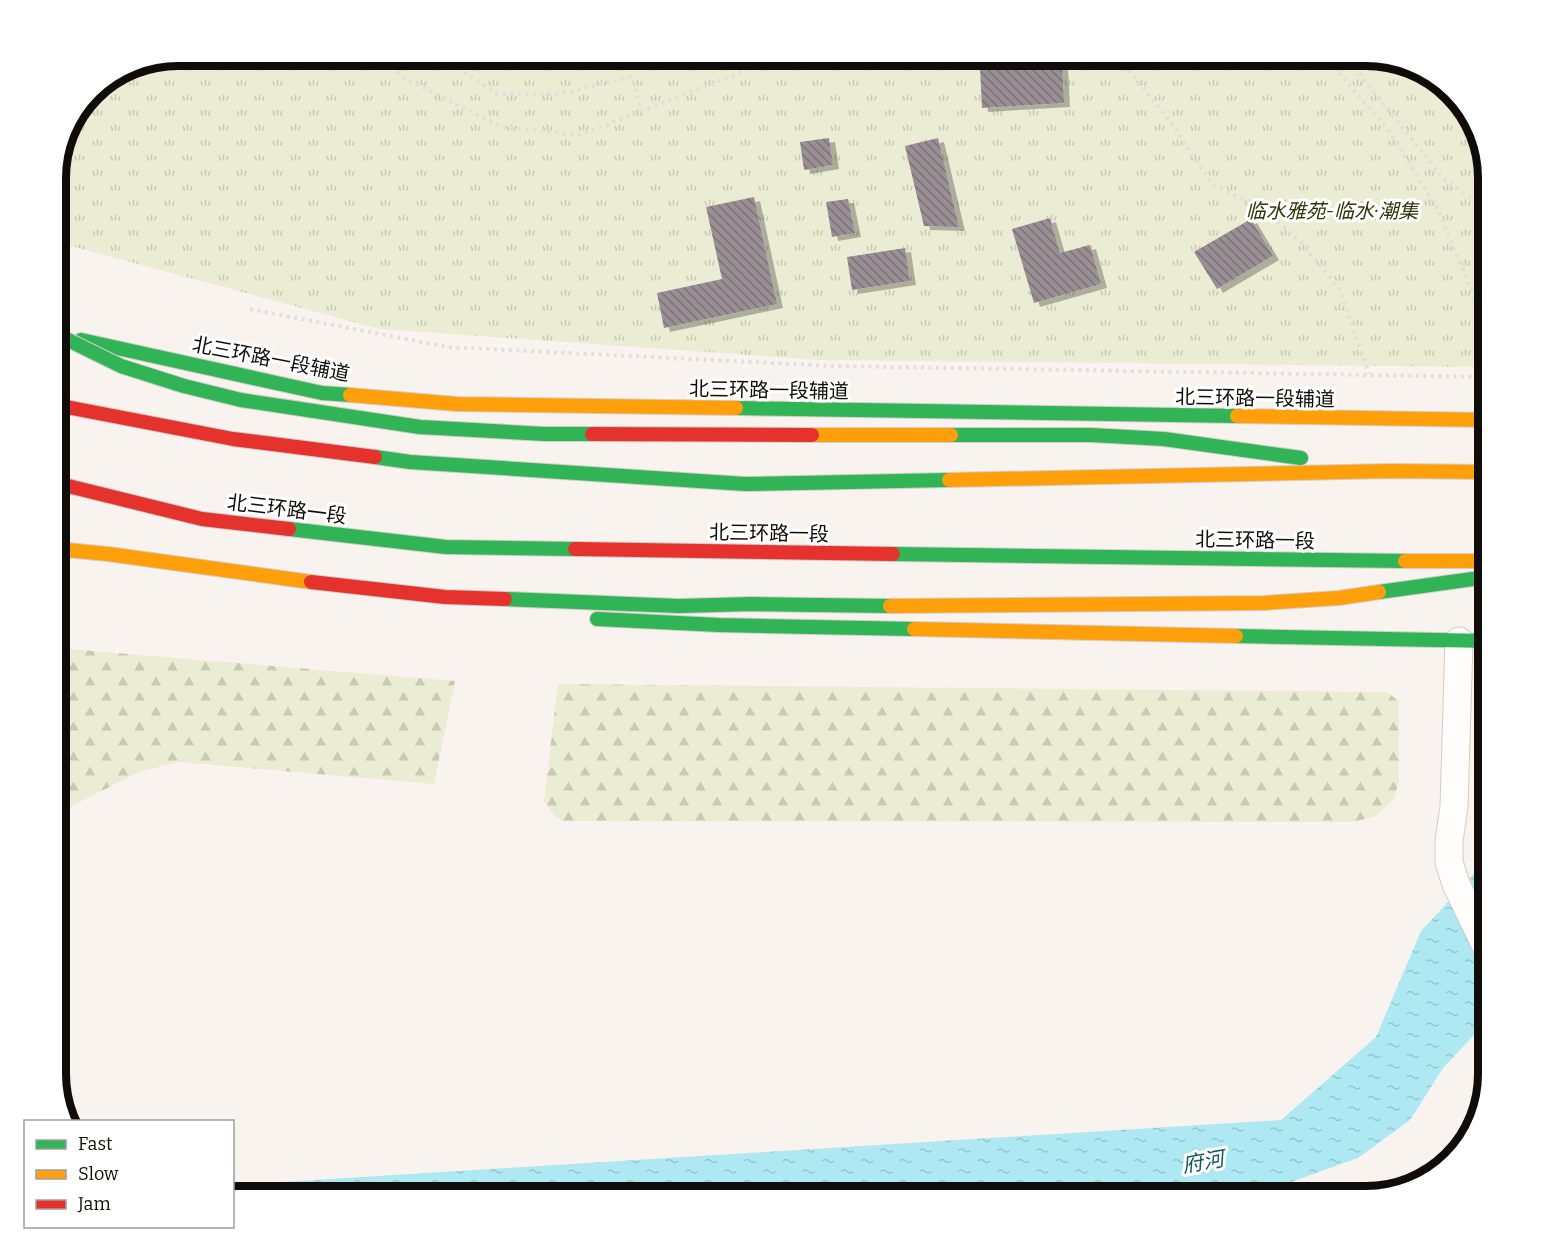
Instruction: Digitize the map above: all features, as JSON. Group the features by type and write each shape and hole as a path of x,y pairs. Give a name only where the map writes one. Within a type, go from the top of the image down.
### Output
{"main road":[{"name":"北三环路一段辅道","path":"66,336 322,393 457,404 1478,420"},
{"path":"66,339 121,366 184,387 241,400 420,427 545,434 1091,435 1164,439 1392,471"},
{"path":"66,407 233,439 410,462 745,484 1392,471 1478,472"},
{"name":"北三环路一段","path":"66,485 202,519 446,547 1478,561"},
{"path":"66,550 445,597 679,606 751,604 929,607 1264,603 1340,598 1478,577"},
{"path":"66,558 249,587 467,611"},
{"path":"582,618 719,625 1478,641"}],"street":[{"path":"1459,641 1454,807 1449,841 1449,862 1456,884 1478,930"}],"path":[{"path":"393,66 404,78 502,127 580,135 757,66"},
{"path":"455,66 498,94 560,94 631,76 642,111"},
{"path":"1126,66 1173,125 1212,184 1260,207 1299,240 1340,290 1369,374"},
{"path":"1333,66 1390,132 1437,208 1478,304"},
{"path":"1353,66 1443,178 1478,203"},
{"path":"250,309 447,347 833,366 1478,377"}],"green space":[{"name":"临水雅苑-临水·潮集","path":"178,66 1366,66 1402,72 1422,81 1440,94 1455,110 1466,128 1477,163 1478,367 820,360 380,329 66,245 67,163 75,135 94,104 110,89 135,75 156,68"},
{"path":"66,649 455,681 434,784 178,762 141,771 66,809"},
{"path":"558,684 1388,692 1399,702 1399,781 1394,799 1376,816 1354,822 563,821 554,815 544,801"}],"water":[{"name":"府河","path":"1478,870 1478,1031 1443,1068 1410,1120 1358,1158 1280,1186 234,1186 1281,1120 1376,1037 1421,931"}],"building":[{"path":"1062,66 1064,103 982,108 980,69"},
{"path":"829,138 833,165 804,170 800,142"},
{"path":"938,138 959,227 924,226 905,146"},
{"path":"754,197 777,304 664,328 657,293 722,279 706,207"},
{"path":"848,199 855,233 832,237 826,202"},
{"path":"1050,218 1060,253 1090,245 1101,284 1034,303 1012,229"},
{"path":"1251,219 1273,256 1217,289 1194,252"},
{"path":"905,248 910,281 852,290 847,257"}],"traffic: fast":[{"path":"66,339 121,366 184,386 241,400 420,427 545,434 592,434"},
{"path":"81,340 322,393 350,395"},
{"path":"736,408 1237,416"},
{"path":"951,435 1091,435 1164,439 1301,458"},
{"path":"375,457 410,462 745,484 949,480"},
{"path":"289,529 446,547 575,549"},
{"path":"893,554 1405,561"},
{"path":"1379,592 1478,578"},
{"path":"505,599 679,606 751,604 890,606"},
{"path":"597,619 719,625 914,629"},
{"path":"1236,636 1478,641"}],"traffic: slow":[{"path":"350,395 457,404 736,408"},
{"path":"1237,416 1478,420"},
{"path":"812,435 951,435"},
{"path":"949,480 1391,471 1478,472"},
{"path":"66,550 311,582"},
{"path":"1405,561 1478,561"},
{"path":"890,606 1264,603 1339,598 1379,592"},
{"path":"914,629 1236,636"}],"traffic: jam":[{"path":"66,407 233,439 375,457"},
{"path":"592,434 812,435"},
{"path":"66,485 202,519 289,529"},
{"path":"575,549 893,554"},
{"path":"311,582 445,597 505,599"}]}
